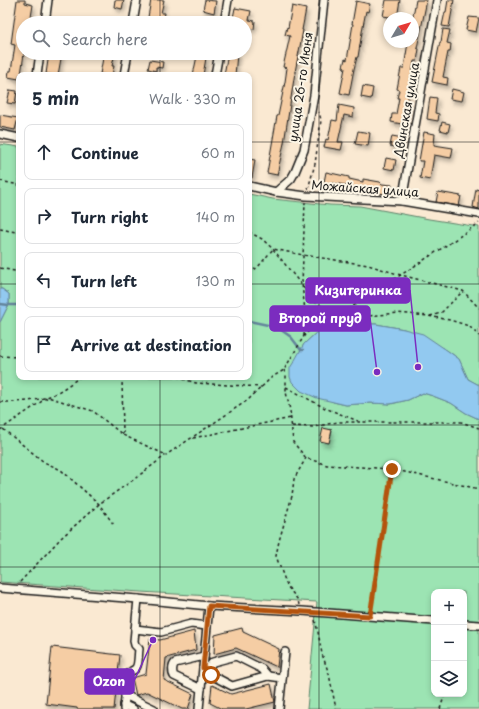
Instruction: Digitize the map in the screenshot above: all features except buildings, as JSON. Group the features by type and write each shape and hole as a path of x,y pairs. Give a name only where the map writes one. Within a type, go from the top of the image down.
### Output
{"street":[{"path":"46,16 48,0"},
{"path":"134,16 137,0"},
{"path":"225,16 228,0"},
{"name":"улица 26-го Июня","path":"276,192 291,179 304,150 314,95 324,0"},
{"name":"Двинская улица","path":"402,201 437,0"},
{"path":"37,72 39,60"},
{"path":"125,72 127,60"},
{"path":"216,72 218,60"},
{"path":"0,134 16,137"},
{"name":"Можайская улица","path":"252,187 306,196 402,201 479,214"},
{"path":"0,588 209,606 431,621"},
{"path":"133,709 124,707 127,673 135,669 137,666 138,650 134,643 138,599"},
{"path":"201,708 201,689 205,668 204,656 209,606"},
{"path":"135,629 161,632 191,624 207,626"},
{"path":"467,624 479,625"},
{"path":"272,709 280,708 285,652"},
{"path":"201,689 174,676 172,673 175,663 204,656"},
{"path":"205,668 213,662 236,656 262,669 268,676"},
{"path":"205,668 211,675 232,686 268,676 282,678"},
{"path":"125,695 154,709"}],"path":[{"path":"304,336 305,311 302,284 306,196 315,164 321,120 318,108"},
{"path":"0,182 16,185"},
{"path":"13,590 61,538 99,504 166,455 248,400 272,378 284,370 304,336 314,325 350,308 479,223"},
{"path":"0,229 16,232"},
{"path":"252,233 262,238 273,249 315,302 335,315 349,318 398,313 428,316 450,320 470,326 479,336"},
{"path":"273,249 368,265 463,291 479,308"},
{"path":"252,271 258,267 273,249"},
{"path":"0,268 16,271"},
{"path":"428,316 441,313 463,291"},
{"path":"0,356 16,357"},
{"path":"284,370 286,374 286,387 293,442 306,458 327,465 392,469 479,489"},
{"path":"76,380 1,429 44,462 61,470 99,504 114,525"},
{"path":"122,380 123,435"},
{"path":"186,380 196,383 262,387"},
{"path":"286,387 324,408 359,422"},
{"path":"0,402 26,402 48,397 93,411 123,435 166,455"},
{"path":"191,438 291,418"},
{"path":"292,426 313,427 338,422 461,422 479,428"},
{"path":"302,611 298,600 287,586 276,556 292,496 294,479 306,458"},
{"path":"370,616 392,469"},
{"path":"313,612 322,654 329,674 336,709"},
{"path":"440,709 445,697"}],"green space":[{"path":"0,144 16,147 16,380 252,380 252,195 273,199 330,205 360,206 479,227 479,385 468,379 459,359 436,344 404,329 376,324 363,324 354,327 332,326 317,332 304,344 301,350 333,402 346,405 370,403 391,404 408,400 423,393 451,403 466,413 479,419 479,709 307,709 317,602 0,582 0,322 9,304 9,294 0,289"}],"water":[{"path":"0,289 9,294 9,304 0,322"},
{"path":"363,324 376,324 423,334 459,359 468,379 479,385 479,419 466,413 451,403 423,393 408,400 390,404 370,403 346,405 317,398 301,391 292,382 290,377 290,368 304,344 317,332 322,328 332,326 354,327"}],"waterway":[{"path":"0,304 16,305"},
{"path":"252,322 277,327 291,337 301,350 303,350"}],"place":[{"name":"Кизитеринка","path":"418,367"},
{"name":"Второй пруд","path":"377,372"},
{"name":"Ozon","path":"153,640"}],"route":[{"path":"211,675 207,669 203,668 209,606 370,616 392,469"}]}
